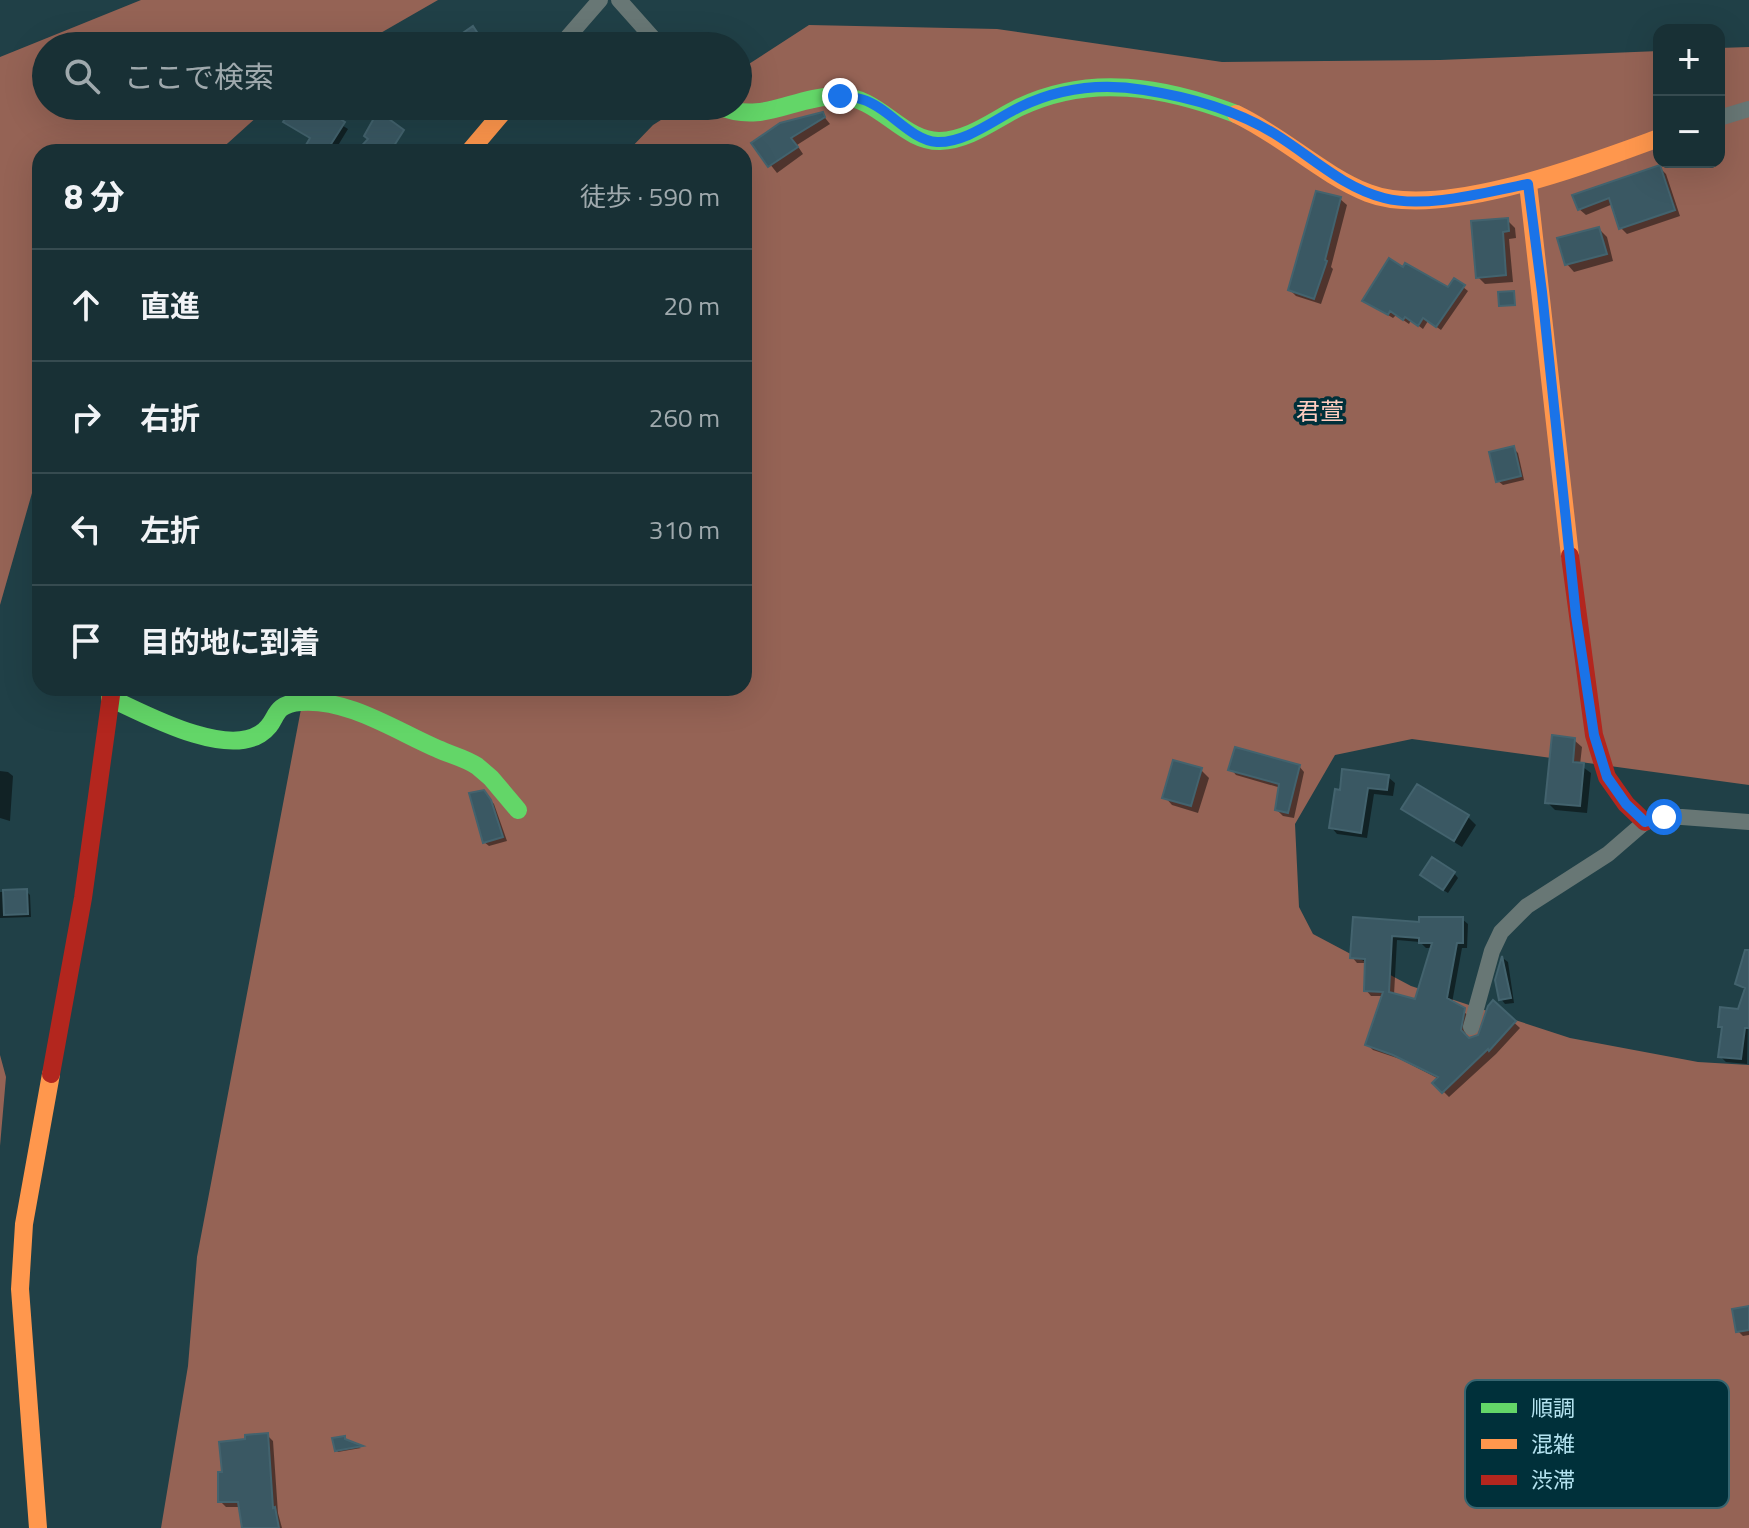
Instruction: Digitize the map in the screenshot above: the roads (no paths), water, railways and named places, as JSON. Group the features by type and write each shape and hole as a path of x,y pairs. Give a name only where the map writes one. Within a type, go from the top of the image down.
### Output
{"street":[{"path":"572,32 600,0"},
{"path":"619,0 648,32"},
{"path":"752,115 827,97 854,97 866,100 921,137 935,142 974,132 1022,105 1046,97 1085,88 1121,86 1204,103 1254,122 1345,183 1385,198 1412,202 1528,184 1653,140"},
{"path":"1725,116 1749,109"},
{"path":"476,144 496,120"},
{"path":"1528,184 1576,616 1594,735 1607,777 1626,804 1645,822"},
{"path":"38,1528 20,1289 24,1224 90,853 111,696"},
{"path":"117,696 175,726 232,740 253,739 264,734 277,710 284,704 313,702 327,705 370,719 481,768 518,810"},
{"path":"1471,1027 1492,951 1501,932 1512,919 1608,854 1645,822 1664,817 1682,817 1749,822"}],"district":[{"name":"君萱","path":"1320,412"}]}
